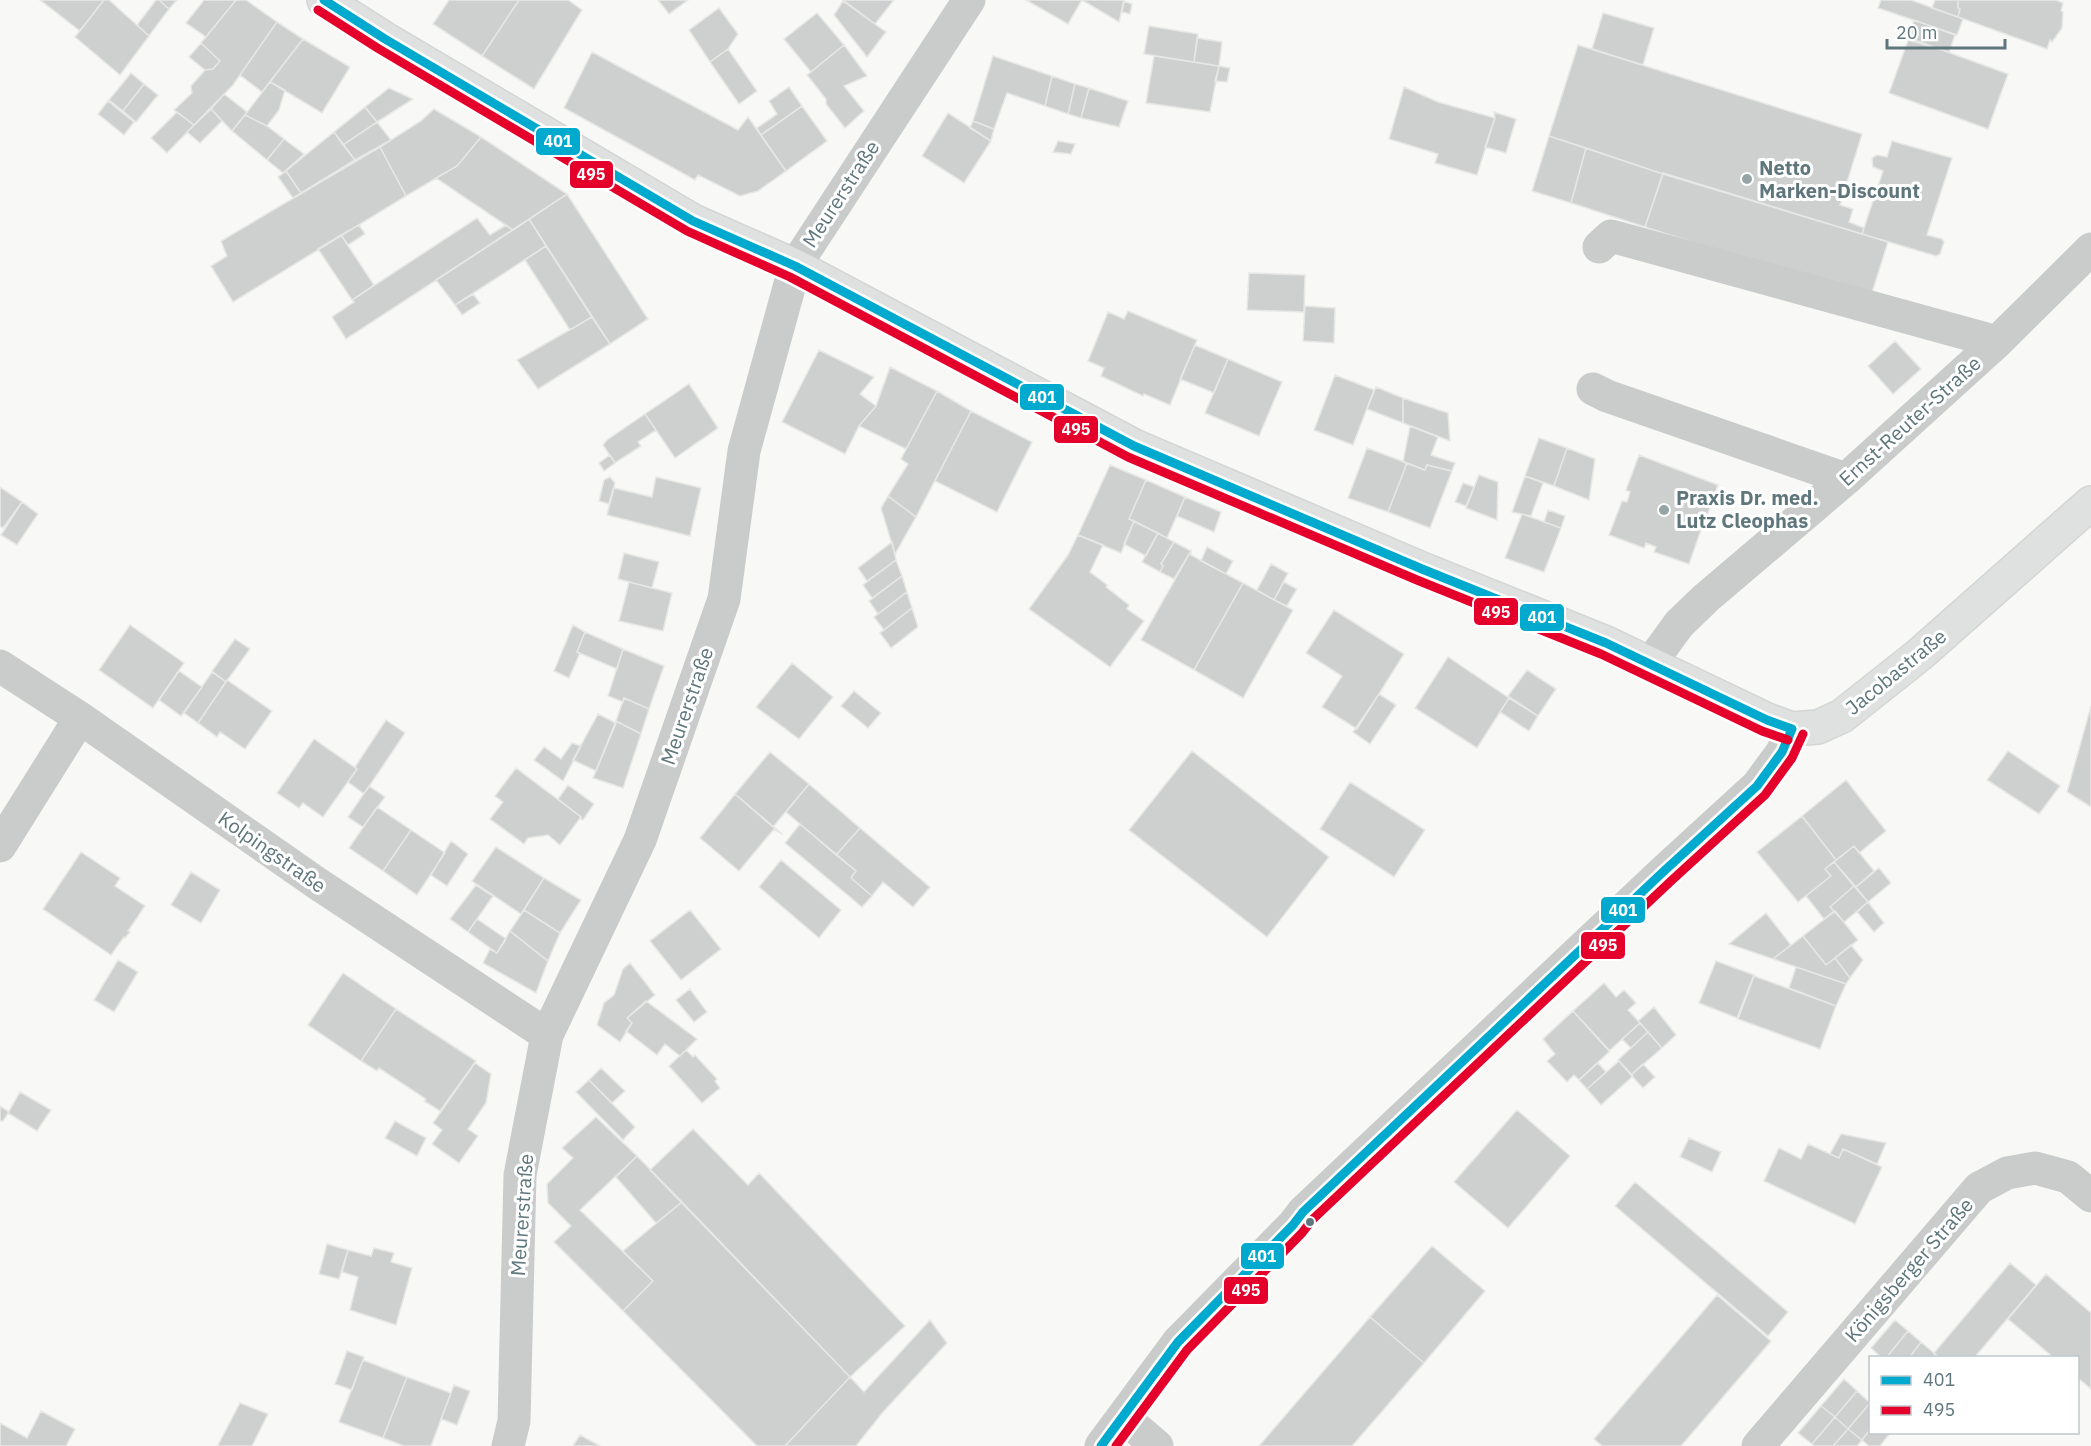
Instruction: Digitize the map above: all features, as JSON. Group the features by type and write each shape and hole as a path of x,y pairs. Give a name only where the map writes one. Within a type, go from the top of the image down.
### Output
{"main road":[{"path":"324,0 385,39 693,221 795,266 1134,446 1422,569 1606,643 1767,720 1792,729"},
{"name":"Jacobastraße","path":"1792,729 1818,727 1842,716 1919,655 2091,503"}],"street":[{"name":"Meurerstraße","path":"508,1446 514,1421 520,1175 547,1035 640,840 724,599 744,451 795,266 969,0"},
{"path":"1599,247 1611,236 1997,342"},
{"name":"Ernst-Reuter-Straße","path":"1650,664 1680,624 1706,598 1846,479 1997,342 2091,249"},
{"path":"1593,389 1607,396 1846,479"},
{"name":"Kolpingstraße","path":"0,666 80,718 318,884 547,1035"},
{"path":"0,846 80,718"},
{"path":"1101,1446 1178,1342 1293,1225 1303,1212 1757,786 1782,752 1792,729"},
{"name":"Königsberger Straße","path":"1758,1446 1979,1188 2007,1173 2035,1168 2068,1177 2091,1196"},
{"path":"1123,1417 1157,1446"}],"building":[{"path":"40,0 104,0 80,31"},
{"path":"104,0 109,0 149,36 120,75 75,37"},
{"path":"156,0 169,9 149,36 137,25"},
{"path":"159,0 177,0 169,9"},
{"path":"204,0 236,0 206,37 186,23"},
{"path":"236,0 246,0 277,22 233,85 194,125 174,110 192,93 191,86 205,70 213,69 220,61 201,43"},
{"path":"449,0 519,0 482,56 433,24"},
{"path":"519,0 568,0 582,10 534,89 482,56"},
{"path":"658,0 688,0 669,14"},
{"path":"843,0 894,0 875,24"},
{"path":"1026,0 1082,0 1068,24"},
{"path":"1082,0 1124,0 1119,22"},
{"path":"1881,0 1911,0 1963,19 1957,35 1878,8"},
{"path":"1935,0 1958,0 1960,9 1958,17 1932,8"},
{"path":"1958,0 2056,0 2063,3 2062,28 2052,42 2050,40 2047,49 1958,17 1960,9"},
{"path":"843,1 886,32 867,57 834,15"},
{"path":"1124,1 1132,4 1130,14 1122,12"},
{"path":"719,8 738,34 728,49 710,62 689,30"},
{"path":"817,13 844,45 811,72 784,39"},
{"path":"1603,13 1654,28 1643,65 1592,49"},
{"path":"1914,20 1955,35 1949,52 1908,40"},
{"path":"277,22 303,39 262,92 240,75"},
{"path":"1149,26 1198,34 1194,62 1144,54"},
{"path":"1197,38 1222,42 1219,66 1194,62"},
{"path":"1909,38 2008,74 1988,129 1889,93"},
{"path":"303,39 350,67 322,113 270,82"},
{"path":"201,43 220,61 213,69 205,70 189,57"},
{"path":"844,45 867,76 844,86 864,111 845,128 807,75"},
{"path":"1578,45 1862,134 1840,205 1853,209 1849,222 1864,228 1862,234 1663,174 1549,136"},
{"path":"728,49 757,91 739,104 710,62"},
{"path":"592,52 738,130 748,117 786,171 758,191 740,196 698,175 695,180 564,108"},
{"path":"993,56 1052,76 1045,106 1007,93 994,129 973,121"},
{"path":"1154,56 1219,66 1210,112 1146,103"},
{"path":"1219,66 1230,68 1227,82 1215,81"},
{"path":"131,73 144,84 123,111 109,100"},
{"path":"1052,76 1075,84 1068,114 1045,106"},
{"path":"270,82 285,90 279,110 267,126 245,115"},
{"path":"144,84 158,95 136,122 123,111"},
{"path":"1075,84 1089,88 1081,118 1068,114"},
{"path":"789,87 802,106 761,135 757,128 777,114 769,101"},
{"path":"1404,87 1438,102 1495,118 1477,175 1435,163 1438,154 1389,139"},
{"path":"389,88 413,99 377,122 365,107"},
{"path":"1089,88 1128,101 1119,127 1081,118"},
{"path":"224,94 247,112 232,131 211,109"},
{"path":"108,101 134,122 124,135 98,114"},
{"path":"802,106 827,141 786,171 761,135"},
{"path":"365,107 377,122 343,145 334,132"},
{"path":"211,109 222,121 200,143 187,132"},
{"path":"434,109 481,137 457,166 406,196 380,147 421,121"},
{"path":"177,112 194,125 167,153 151,138"},
{"path":"1494,112 1516,119 1506,153 1485,147 1495,118"},
{"path":"948,113 991,141 964,183 922,156"},
{"path":"245,115 267,126 284,139 267,160 232,131"},
{"path":"973,121 994,129 991,141 970,128"},
{"path":"377,122 391,140 355,160 343,145"},
{"path":"334,132 355,160 301,193 286,171"},
{"path":"1549,136 1586,148 1571,203 1532,191"},
{"path":"481,137 567,194 513,230 436,178 457,166"},
{"path":"284,139 304,154 283,173 267,160"},
{"path":"1058,141 1075,144 1071,154 1053,152"},
{"path":"1892,141 1952,158 1927,235 1942,239 1944,242 1940,254 1936,256 1862,234 1883,171 1873,167 1872,158 1877,155 1887,157"},
{"path":"380,147 406,196 233,302 211,266 227,256 221,241"},
{"path":"1586,148 1663,174 1645,227 1571,203"},
{"path":"286,171 301,193 293,198 278,177"},
{"path":"1663,173 1888,242 1870,299 1645,227"},
{"path":"567,194 648,319 610,344 529,219"},
{"path":"477,218 490,235 506,225 513,230 346,339 332,317 354,302 352,300"},
{"path":"529,219 546,246 455,305 436,280"},
{"path":"359,225 365,234 348,245 341,235"},
{"path":"341,235 374,285 352,300 318,249"},
{"path":"546,246 592,317 570,330 525,260"},
{"path":"1249,273 1305,275 1304,312 1247,310"},
{"path":"473,294 480,303 462,315 455,305"},
{"path":"1305,306 1335,308 1334,343 1303,341"},
{"path":"1128,311 1197,340 1170,405 1144,394 1143,396 1101,376 1104,368 1088,361 1108,312 1124,319"},
{"path":"592,317 610,344 538,389 517,360"},
{"path":"1895,341 1921,369 1893,394 1868,366"},
{"path":"1195,345 1228,359 1214,393 1180,379"},
{"path":"819,350 874,377 860,394 876,406 859,426 845,454 782,422"},
{"path":"1228,359 1282,382 1259,436 1205,413"},
{"path":"890,367 937,391 906,449 859,426 876,406"},
{"path":"1335,375 1374,390 1353,445 1314,430"},
{"path":"689,384 718,428 675,458 645,414"},
{"path":"1376,387 1403,398 1403,423 1367,409"},
{"path":"937,391 971,411 916,517 888,496 908,464 901,459"},
{"path":"1403,398 1448,413 1450,441 1403,423"},
{"path":"971,411 1032,442 997,512 935,481"},
{"path":"645,414 656,430 638,442 641,446 615,463 603,445"},
{"path":"1410,426 1438,437 1431,455 1455,463 1452,471 1427,465 1425,470 1403,462"},
{"path":"1539,438 1567,448 1554,486 1525,476"},
{"path":"1367,448 1407,463 1388,512 1348,498"},
{"path":"1567,448 1595,459 1589,500 1554,486"},
{"path":"610,455 615,463 604,471 599,463"},
{"name":"Praxis Dr. med. Lutz Cleophas","path":"1639,455 1718,485 1706,519 1701,517 1697,528 1701,530 1689,564 1654,552 1656,547 1646,543 1644,548 1609,535 1622,501 1627,502 1630,492 1626,490"},
{"path":"1407,463 1425,470 1427,465 1452,471 1430,528 1388,512"},
{"path":"1110,465 1146,480 1129,519 1134,521 1121,553 1078,535"},
{"path":"1479,475 1498,482 1497,520 1466,508"},
{"path":"1525,476 1543,483 1531,516 1512,512"},
{"path":"610,477 615,483 609,504 599,501 604,480"},
{"path":"656,477 701,488 690,536 607,515 614,488 652,497"},
{"path":"1146,480 1185,497 1167,538 1129,519"},
{"path":"1463,483 1474,487 1466,506 1455,502"},
{"path":"0,487 22,502 3,528 0,526"},
{"path":"888,496 916,517 895,554 881,508"},
{"path":"1185,497 1221,512 1214,532 1177,516"},
{"path":"22,502 38,514 17,545 1,535"},
{"path":"1548,510 1565,516 1561,528 1544,522"},
{"path":"1522,514 1561,528 1544,572 1505,558"},
{"path":"1134,521 1158,533 1146,556 1124,544"},
{"path":"1158,533 1174,542 1161,564 1163,566 1160,572 1142,562"},
{"path":"1078,535 1103,545 1090,572 1129,605 1127,609 1144,621 1110,667 1029,609 1068,555"},
{"path":"892,542 896,560 867,581 858,568"},
{"path":"1174,542 1191,551 1174,579 1160,572 1163,566 1161,564"},
{"path":"1207,547 1233,561 1226,574 1201,561"},
{"path":"1191,551 1191,555 1243,583 1194,670 1141,640"},
{"path":"624,553 659,562 652,588 618,579"},
{"path":"896,560 902,576 872,598 863,585"},
{"path":"1271,564 1288,573 1274,600 1257,590"},
{"path":"902,576 907,592 878,614 869,601"},
{"path":"629,582 672,593 663,631 619,621"},
{"path":"1284,582 1297,589 1287,606 1274,600"},
{"path":"1243,583 1293,610 1243,698 1194,670"},
{"path":"907,592 912,608 884,630 874,617"},
{"path":"912,608 918,627 891,648 880,633"},
{"path":"1334,610 1404,654 1357,729 1322,707 1342,676 1306,653"},
{"path":"130,625 184,663 153,708 99,670"},
{"path":"573,625 585,632 577,652 580,653 569,678 554,671"},
{"path":"585,632 623,649 617,669 577,652"},
{"path":"235,639 250,649 226,682 212,671"},
{"path":"623,649 664,666 649,709 624,698 623,702 608,696"},
{"path":"1448,657 1509,698 1477,748 1415,708"},
{"path":"792,663 833,697 799,739 756,707"},
{"path":"1527,670 1556,689 1538,716 1508,696"},
{"path":"179,671 202,687 181,716 159,700"},
{"path":"212,672 226,682 198,723 184,713"},
{"path":"227,680 272,711 245,749 220,732 217,737 198,723"},
{"path":"854,691 881,713 868,728 841,706"},
{"path":"1379,694 1396,705 1370,744 1353,732"},
{"path":"624,698 649,709 641,734 616,721"},
{"path":"1509,698 1538,716 1529,731 1500,712"},
{"path":"2091,706 2091,807 2067,792"},
{"path":"598,714 616,723 596,771 573,760"},
{"path":"386,720 405,733 364,794 348,782 357,769 355,767"},
{"path":"616,721 641,734 623,788 593,778"},
{"path":"314,739 357,769 323,817 303,803 299,808 277,793"},
{"path":"572,743 581,746 563,781 534,760 544,747 561,759"},
{"path":"1192,751 1329,857 1267,937 1129,830"},
{"path":"2008,751 2060,786 2039,814 1987,780"},
{"path":"770,752 809,784 773,827 735,794"},
{"path":"516,768 581,817 560,845 548,835 528,838 524,844 490,819 503,802 495,796"},
{"path":"1846,780 1886,831 1859,853 1854,846 1836,860 1802,816"},
{"path":"1350,782 1425,830 1394,877 1320,829"},
{"path":"809,784 860,828 836,855 786,812"},
{"path":"568,785 594,804 583,820 558,799"},
{"path":"369,786 385,797 363,827 348,817"},
{"path":"735,794 782,834 774,829 739,871 700,838"},
{"path":"377,807 411,830 383,871 349,848"},
{"path":"1802,816 1836,860 1825,869 1831,876 1798,902 1757,852"},
{"path":"800,824 856,871 851,878 872,896 862,907 785,843"},
{"path":"860,828 930,887 913,907 883,882 872,896 851,878 856,871 836,855"},
{"path":"411,830 445,853 417,895 383,871"},
{"path":"451,841 468,854 447,886 431,875"},
{"path":"1854,846 1874,871 1856,887 1834,862"},
{"path":"496,847 544,878 521,914 472,881"},
{"path":"81,852 120,878 115,886 145,906 128,931 130,932 111,955 43,909"},
{"path":"781,860 841,910 819,938 759,887"},
{"path":"1834,862 1854,886 1830,907 1834,911 1824,919 1806,896 1831,876 1825,869"},
{"path":"1879,868 1891,883 1868,902 1856,887"},
{"path":"191,872 220,890 201,923 171,905"},
{"path":"544,878 581,900 560,933 524,910"},
{"path":"476,885 493,896 468,932 450,919"},
{"path":"1854,886 1868,902 1844,922 1830,907"},
{"path":"1868,902 1884,923 1874,932 1857,912"},
{"path":"524,910 560,933 548,961 510,931"},
{"path":"690,910 721,949 681,980 650,941"},
{"path":"1835,911 1858,940 1826,965 1803,936"},
{"path":"1766,913 1791,945 1773,959 1729,944"},
{"path":"477,919 506,939 497,953 468,932"},
{"path":"510,931 548,961 536,993 483,963 490,949 497,953"},
{"path":"1803,936 1826,965 1835,958 1850,978 1846,984 1773,959"},
{"path":"1851,945 1863,960 1850,978 1835,958"},
{"path":"118,960 138,972 114,1012 94,1000"},
{"path":"1716,961 1754,975 1737,1018 1699,1003"},
{"path":"630,963 655,995 627,1018 632,1023 620,1042 597,1025 604,1003 614,995 623,969"},
{"path":"1796,967 1846,984 1836,1006 1789,988"},
{"path":"343,973 396,1009 361,1061 308,1025"},
{"path":"1754,976 1836,1006 1820,1049 1738,1019"},
{"path":"1604,983 1616,997 1624,990 1636,1003 1628,1010 1640,1023 1609,1051 1573,1011"},
{"path":"690,989 707,1012 694,1022 676,1000"},
{"path":"646,1001 697,1039 680,1056 665,1044 657,1055 626,1031 632,1023 627,1018"},
{"path":"1654,1007 1676,1035 1662,1048 1638,1021"},
{"path":"396,1009 476,1061 440,1111 379,1068 377,1071 361,1061"},
{"path":"1573,1011 1610,1051 1579,1080 1574,1075 1567,1082 1547,1061 1555,1054 1543,1039"},
{"path":"1640,1023 1648,1032 1631,1048 1622,1039"},
{"path":"1648,1032 1662,1048 1631,1075 1618,1060"},
{"path":"686,1050 693,1057 695,1055 717,1079 715,1081 720,1088 702,1103 669,1066"},
{"path":"1619,1061 1633,1076 1601,1105 1587,1089"},
{"path":"475,1063 491,1074 486,1103 468,1129 478,1136 459,1163 432,1144 442,1130 433,1123"},
{"path":"1598,1063 1606,1072 1587,1089 1579,1080"},
{"path":"1643,1064 1655,1077 1643,1088 1631,1075"},
{"path":"601,1068 625,1091 612,1103 589,1080"},
{"path":"589,1080 635,1127 623,1140 576,1092"},
{"path":"20,1092 51,1110 37,1131 8,1113"},
{"path":"0,1106 9,1112 3,1121 0,1121"},
{"path":"1517,1110 1570,1156 1508,1228 1454,1182"},
{"path":"596,1117 637,1156 580,1210 653,1281 623,1311 554,1242 571,1226 548,1203 547,1184 573,1158 562,1148"},
{"path":"395,1121 426,1138 417,1156 385,1138"},
{"path":"693,1129 748,1185 759,1173 905,1326 850,1377 650,1170"},
{"path":"1841,1134 1886,1143 1877,1164 1843,1149 1839,1158 1830,1154"},
{"path":"1689,1138 1721,1152 1712,1172 1680,1157"},
{"path":"1808,1144 1839,1158 1843,1149 1882,1167 1855,1224 1764,1181 1779,1148 1801,1159"},
{"path":"637,1156 682,1202 656,1223 616,1177"},
{"path":"1635,1182 1788,1312 1768,1336 1615,1206"},
{"path":"682,1202 850,1377 785,1446 757,1446 623,1311 653,1281 623,1251"},
{"path":"327,1244 348,1250 339,1279 319,1274"},
{"path":"1432,1246 1485,1291 1424,1363 1370,1317"},
{"path":"374,1248 394,1253 391,1262 412,1268 396,1325 350,1310 358,1277 342,1272 348,1250 371,1256"},
{"path":"2010,1263 2036,1285 1976,1356 1938,1356 1934,1353"},
{"path":"2046,1274 2091,1313 2091,1389 2079,1379 2079,1356 2052,1356 2008,1319"},
{"path":"1717,1295 1771,1341 1681,1446 1602,1446 1594,1439"},
{"path":"1370,1317 1424,1363 1352,1446 1259,1446"},
{"path":"930,1320 947,1343 883,1412 856,1446 785,1446 850,1377 864,1392"},
{"path":"1895,1320 1908,1331 1888,1356 1880,1356 1871,1348"},
{"path":"1908,1331 1921,1342 1910,1356 1888,1356"},
{"path":"1921,1342 1935,1354 1934,1356 1910,1356"},
{"path":"347,1351 364,1357 352,1390 335,1384"},
{"path":"363,1360 407,1377 383,1438 339,1422"},
{"path":"407,1377 451,1393 431,1446 404,1446 383,1438"},
{"path":"1844,1379 1857,1391 1835,1417 1821,1406"},
{"path":"454,1385 470,1391 457,1425 441,1419"},
{"path":"1857,1391 1869,1402 1848,1429 1835,1417"},
{"path":"240,1403 268,1414 252,1446 220,1446 218,1445"},
{"path":"1869,1404 1869,1431 1862,1440 1848,1429"},
{"path":"1821,1406 1835,1417 1812,1444 1798,1433"},
{"path":"41,1411 75,1429 66,1446 0,1446 0,1423 27,1438"},
{"path":"1835,1417 1848,1429 1833,1446 1814,1446 1812,1444"},
{"path":"1848,1429 1862,1440 1857,1446 1833,1446"},
{"path":"1869,1431 1869,1434 1889,1434 1880,1446 1869,1446 1862,1440"},
{"path":"580,1435 600,1446 573,1446"}],"transit line":[{"name":"401","path":"324,0 385,39 693,221 795,266 1134,446 1422,569 1606,643 1767,720 1792,729"},
{"name":"495","path":"318,10 379,49 687,231 790,277 1128,457 1417,580 1601,654 1762,731 1788,740"},
{"name":"401","path":"1101,1446 1178,1342 1293,1225 1303,1212 1757,786 1782,752 1792,729"},
{"name":"495","path":"1116,1446 1187,1350 1302,1233 1312,1220 1765,795 1792,758 1803,734"}],"place":[{"name":"Netto Marken-Discount","path":"1747,179"},
{"name":"Praxis Dr. med. Lutz Cleophas","path":"1664,510"}]}
